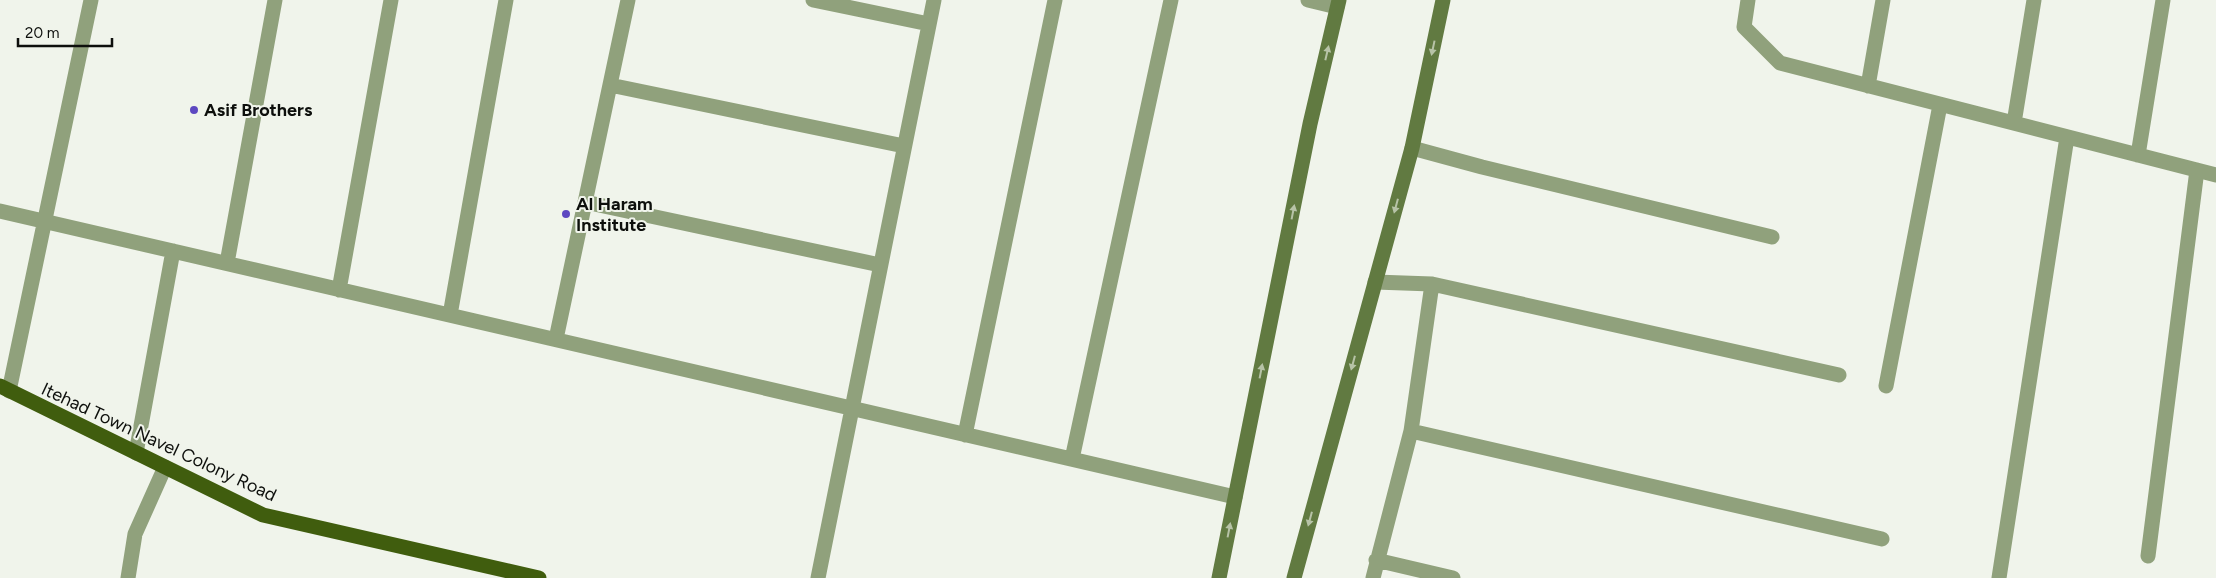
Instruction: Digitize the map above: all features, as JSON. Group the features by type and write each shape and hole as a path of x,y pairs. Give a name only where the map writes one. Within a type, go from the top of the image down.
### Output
{"main road":[{"path":"1294,578 1412,148 1443,0"},
{"path":"1219,578 1310,124 1338,4"},
{"name":"Itehad Town Navel Colony Road","path":"4,388 263,515 539,578"}],"street":[{"path":"4,388 45,221 92,0"},
{"path":"227,263 274,0"},
{"path":"339,290 391,0"},
{"path":"450,315 506,0"},
{"path":"556,340 628,0"},
{"path":"813,0 929,24"},
{"path":"818,578 934,0"},
{"path":"965,435 1055,0"},
{"path":"1072,459 1171,0"},
{"path":"1308,0 1338,4"},
{"path":"1748,0 1744,27 1780,63 2216,175"},
{"path":"1868,86 1883,0"},
{"path":"2014,123 2034,0"},
{"path":"2138,155 2163,0"},
{"path":"610,85 904,146"},
{"path":"1886,386 1940,105"},
{"path":"1999,578 2068,137"},
{"path":"1412,148 1772,238"},
{"path":"2148,556 2197,170"},
{"path":"585,202 880,265"},
{"path":"0,211 1235,497"},
{"path":"136,453 173,250"},
{"path":"1375,282 1432,284 1839,375"},
{"path":"1373,578 1376,560 1411,431 1432,284"},
{"path":"1411,431 1882,539"},
{"path":"128,578 136,534 166,467"},
{"path":"1376,560 1453,578"}],"place":[{"name":"Asif Brothers","path":"194,110"},
{"name":"Al Haram Institute","path":"566,214"}]}
